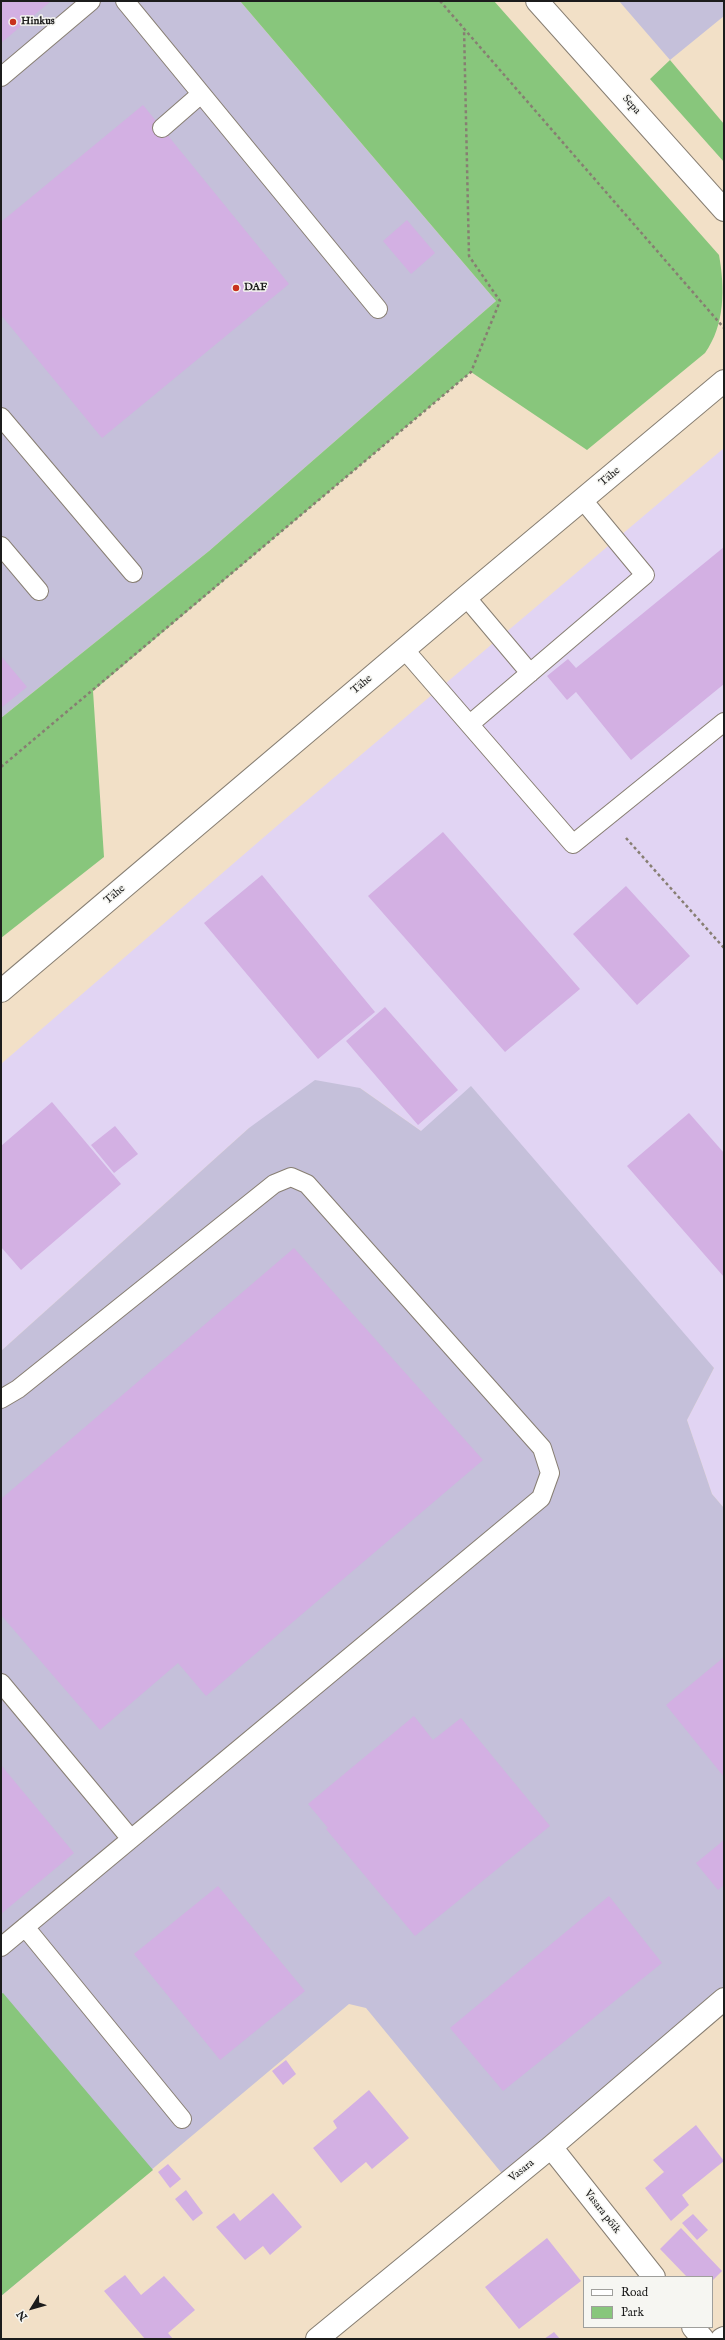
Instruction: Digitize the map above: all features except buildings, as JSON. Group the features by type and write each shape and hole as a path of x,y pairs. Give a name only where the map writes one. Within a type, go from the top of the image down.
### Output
{"street":[{"name":"Sepa","path":"537,1 724,210"},
{"name":"Tähe","path":"1,991 404,649 724,381"},
{"name":"Vasara","path":"317,2339 551,2147 724,1999"},
{"name":"Vasara põik","path":"551,2147 653,2276"},
{"path":"694,2328 703,2339"}],"lane":[{"path":"1,77 91,1"},
{"path":"125,1 378,309"},
{"path":"162,128 201,94"},
{"path":"1,417 133,573"},
{"path":"470,724 645,575 582,499"},
{"path":"1,546 39,591"},
{"path":"466,597 530,673"},
{"path":"404,649 573,844 724,722"},
{"path":"1,1399 18,1389 274,1184 291,1177 307,1184 542,1448 550,1473 541,1498 1,1947"},
{"path":"1,1683 131,1839"},
{"path":"25,1927 182,2120"}],"path":[{"path":"440,1 724,328"},
{"path":"1,767 471,372 500,301 469,256 464,28"},
{"path":"607,817 724,948"}],"shaded area":[{"path":"1,1 240,1 496,301 209,551 1,718"},
{"path":"619,1 724,1 724,16 670,60"},
{"path":"724,448 724,1508 712,1494 687,1420 714,1368 421,1131 360,1088 249,1128 1,1351 1,1064 278,825"},
{"path":"315,1080 360,1088 421,1131 471,1086 714,1368 687,1420 712,1494 724,1508 724,1999 509,2182 366,2008 349,2004 1,2296 1,1351 249,1128"}],"green space":[{"path":"240,1 494,1 719,255 722,280 722,306 720,318 712,342 705,353 587,450 471,372 93,691 104,857 1,938 1,718 209,551 496,301"},
{"path":"670,60 724,124 724,162 650,79"},
{"path":"3,1993 153,2170 1,2296 1,1994"}],"place":[{"name":"Hinkus","path":"13,22"},
{"name":"DAF","path":"236,288"}]}
